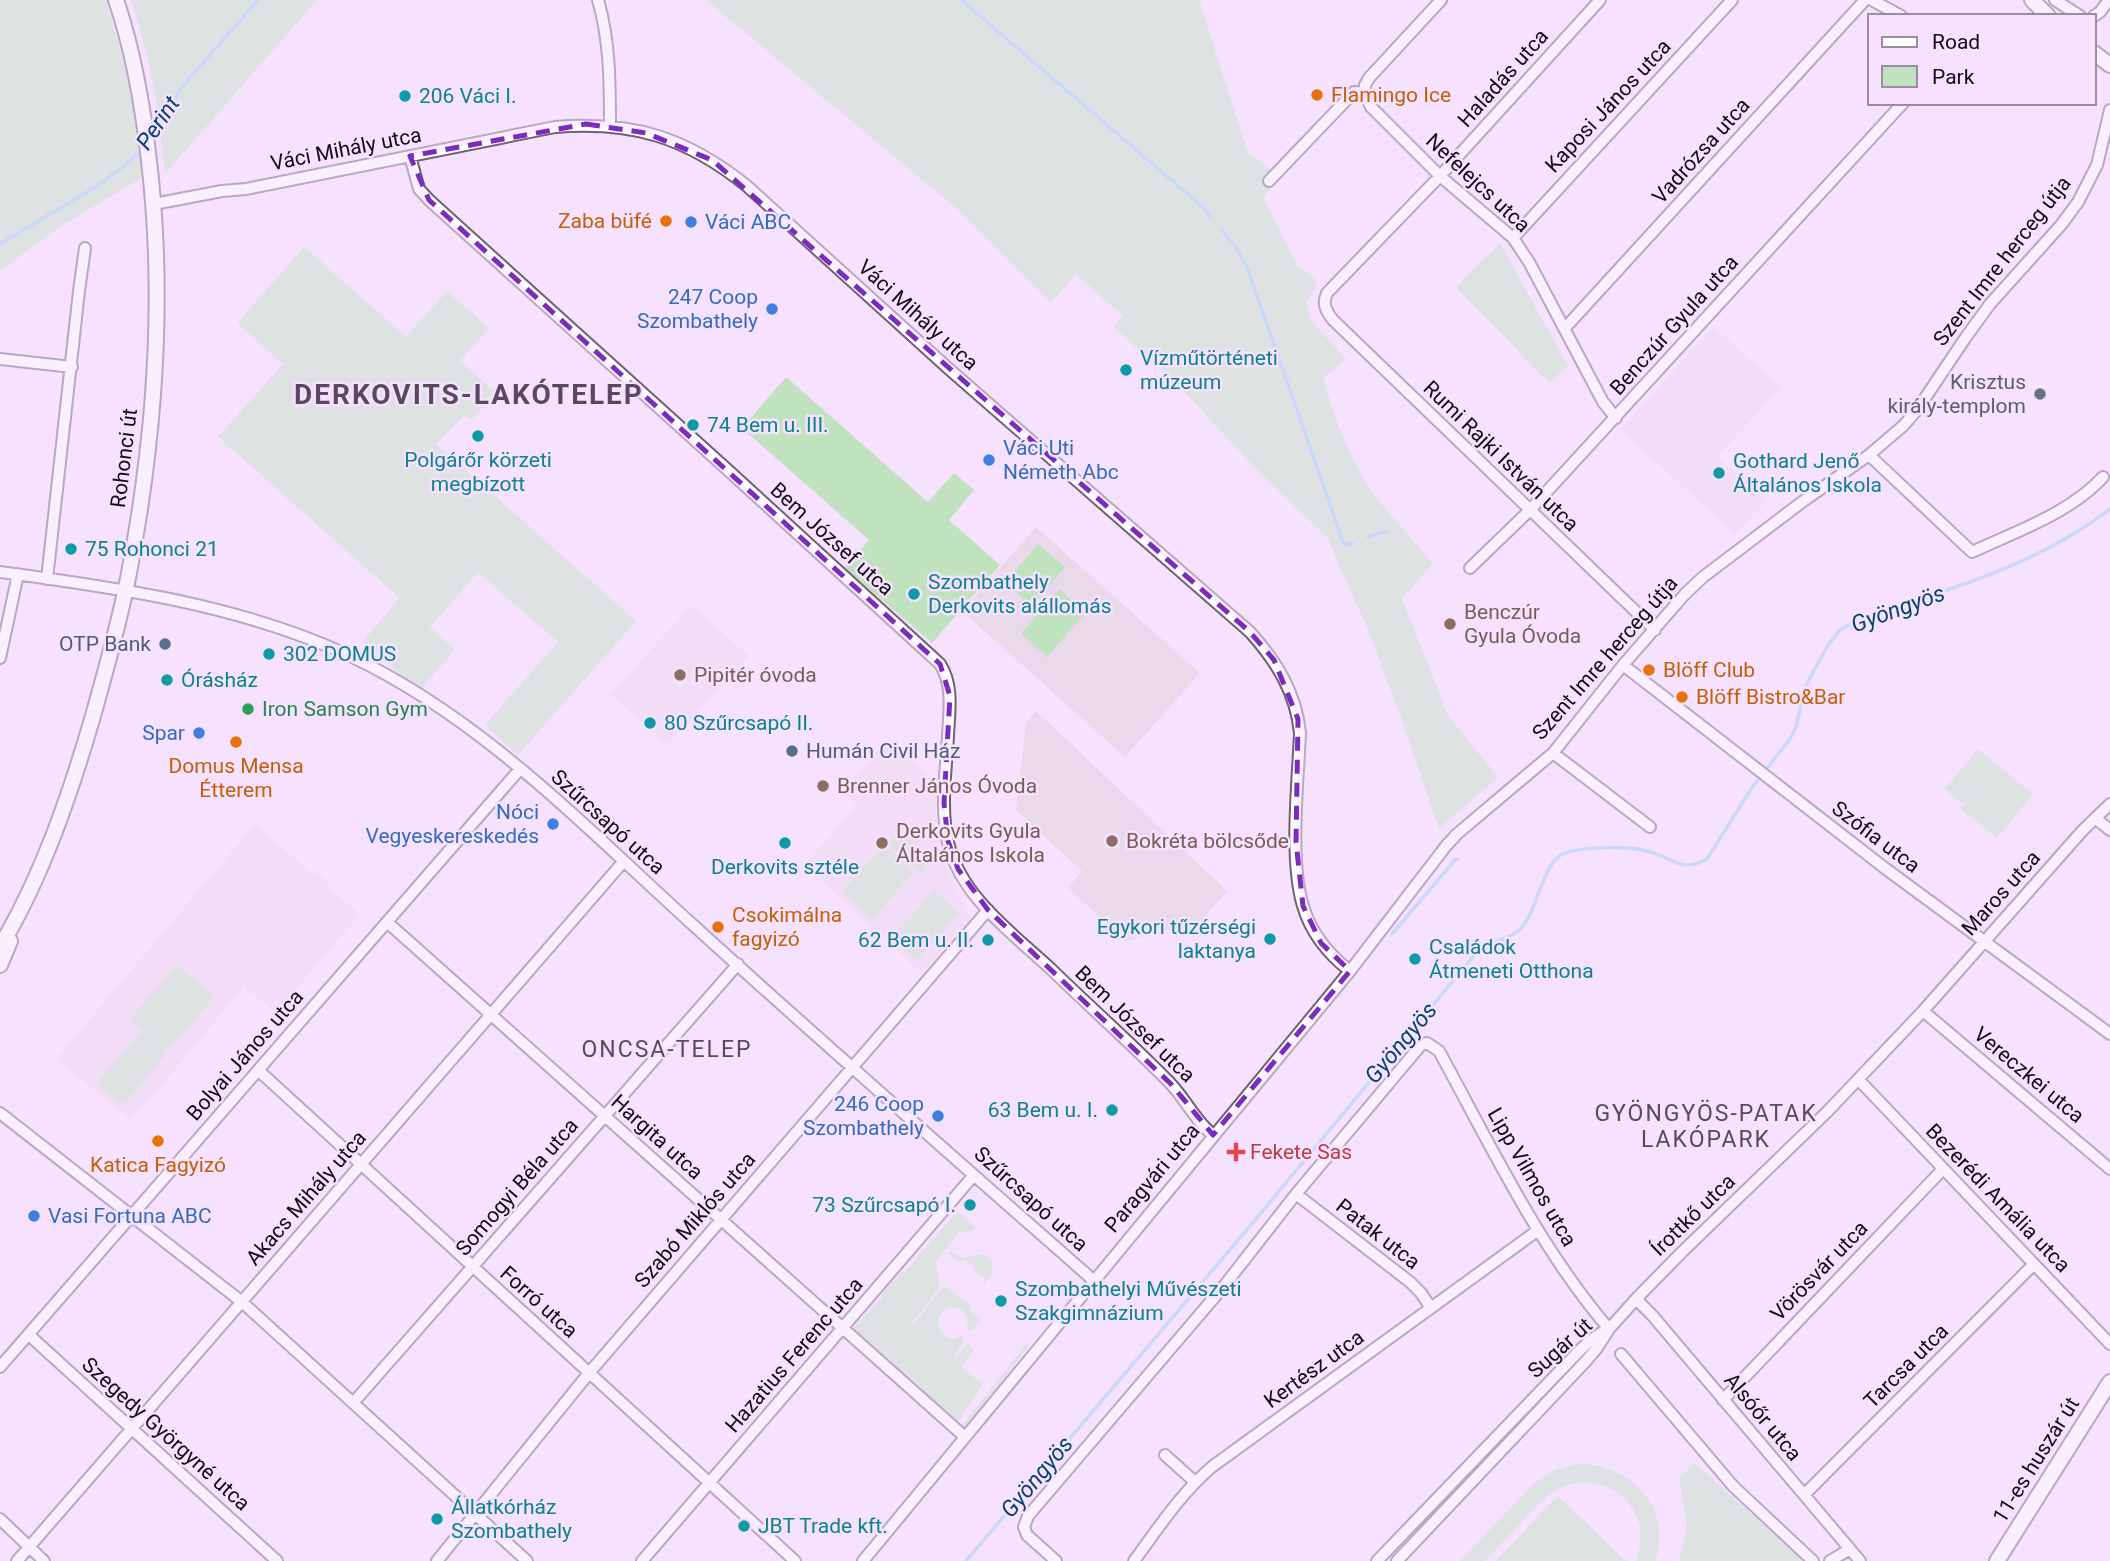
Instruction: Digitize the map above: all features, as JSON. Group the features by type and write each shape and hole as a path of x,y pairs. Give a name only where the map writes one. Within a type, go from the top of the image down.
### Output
{"main road":[{"name":"Rohonci út","path":"0,965 56,828 81,756 112,650 141,502 157,325 154,204 143,106 134,60 116,0"},
{"path":"2096,55 2110,66"},
{"path":"2110,58 2110,66"},
{"name":"Rohonci út","path":"0,947 22,907"},
{"name":"11-es huszár út","path":"1997,1561 2110,1382"}],"street":[{"path":"597,0 609,61 610,126"},
{"path":"1269,181 1353,92 1364,93 1369,78 1441,0"},
{"name":"Haladás utca","path":"1324,307 1324,299 1328,293 1440,176 1600,0"},
{"name":"Kaposi János utca","path":"1513,238 1731,0"},
{"name":"Vadrózsa utca","path":"1565,328 1865,0"},
{"path":"1872,0 1897,14"},
{"path":"2055,0 2077,14"},
{"path":"2096,15 2109,0"},
{"name":"Nefelejcs utca","path":"1364,93 1371,107 1440,176 1513,238 1530,262 1603,402 1616,418"},
{"name":"Benczúr Gyula utca","path":"1470,568 1530,510 1616,418 1901,105"},
{"name":"Szent Imre herceg útja","path":"1472,821 1553,753 1623,666 1703,577 1869,455 1917,411 1983,313 2061,225 2088,184 2105,154 2110,110"},
{"name":"Váci Mihály utca","path":"154,204 246,189 555,127 586,124 646,133 691,148 712,160 739,180 1262,645 1283,676 1298,719 1300,733 1296,842 1303,906 1321,943 1333,958 1350,971"},
{"name":"Bem József utca","path":"410,156 419,189 429,200 940,664 947,678 950,696 944,803 948,841 958,869 988,910 1171,1084 1213,1135"},
{"path":"47,579 85,248"},
{"name":"Rumi Rajki István utca","path":"1324,307 1333,320 1655,630"},
{"path":"0,359 72,367"},
{"path":"1869,455 1972,552 2039,521 2088,493 2103,477"},
{"name":"Szűrcsapó utca","path":"0,572 125,592 244,616 339,651 372,667 434,704 520,769 1093,1280"},
{"path":"0,658 18,574"},
{"name":"Szófia utca","path":"1623,666 1983,942 2110,1034"},
{"path":"1553,753 1650,827"},
{"name":"Bolyai János utca","path":"0,1367 520,769"},
{"name":"Maros utca","path":"1923,1011 2110,804"},
{"path":"2095,818 2110,830"},
{"name":"Paragvári utca","path":"863,1561 1350,971 1446,846 1472,821"},
{"name":"Akacs Mihály utca","path":"17,1561 624,861"},
{"name":"Szabó Miklós utca","path":"437,1561 589,1373 988,910"},
{"name":"Hargita utca","path":"387,922 965,1437"},
{"name":"Somogyi Béla utca","path":"353,1403 738,964"},
{"name":"Írottkő utca","path":"1609,1329 1923,1011"},
{"name":"Vereczkei utca","path":"1923,1011 2110,1169"},
{"name":"Lipp Vilmos utca","path":"1296,1194 1416,1049 1427,1043 1438,1051 1537,1231 1609,1329"},
{"name":"Forró utca","path":"258,1070 795,1561"},
{"name":"Bezerédi Amália utca","path":"1858,1079 2110,1344"},
{"path":"0,1113 242,1302 527,1561"},
{"name":"Vörösvár utca","path":"1723,1400 1943,1168"},
{"name":"Hazatius Ferenc utca","path":"642,1561 974,1175"},
{"path":"1056,1561 1027,1535 1024,1527 1028,1516 1224,1286 1296,1194"},
{"name":"Patak utca","path":"1296,1194 1409,1282 1431,1308"},
{"name":"Kertész utca","path":"1134,1561 1174,1505 1213,1466 1537,1231"},
{"name":"Tarcsa utca","path":"1804,1494 2034,1264"},
{"name":"Alsóőr utca","path":"1636,1299 1860,1561"},
{"name":"Sugár út","path":"1377,1561 1580,1350 1609,1329"},
{"name":"Sugár út","path":"1397,1561 1586,1361 1609,1329"},
{"name":"Szegedy Györgyné utca","path":"29,1335 277,1561"},
{"path":"1621,1353 1733,1486 1813,1561"},
{"path":"1165,1455 1195,1482"},
{"path":"0,1519 44,1561"},
{"path":"1830,1561 1850,1549"}],"highlighted area":[{"path":"586,124 646,133 712,160 1250,632 1274,660 1298,719 1296,842 1303,906 1321,943 1350,971 1213,1135 1171,1084 988,910 958,869 948,841 944,803 950,696 940,664 429,200 410,156"}],"shaded area":[{"path":"1714,327 1781,388 1717,457 1766,501 1735,535 1620,429"},
{"path":"1036,527 1200,673 1125,757 962,611"},
{"name":"Pipitér óvoda","path":"692,605 749,656 667,745 650,730 657,722 650,716 643,724 610,694"},
{"name":"Bokréta bölcsőde","path":"1036,711 1227,891 1201,921 1126,941 1068,888 1082,871 1016,810 1026,723"},
{"name":"Derkovits Gyula Általános Iskola","path":"887,739 938,783 936,823 945,862 969,913 969,919 921,973 804,865 857,805 842,791"},
{"path":"255,824 313,874 316,872 328,883 327,886 360,914 276,1013 244,986 165,1082 130,1119 56,1059"}],"green space":[{"path":"0,0 106,0 135,103 145,176 61,226 0,271"},
{"path":"131,0 317,0 165,174 156,101 147,55"},
{"path":"706,0 1199,0 1248,153 1280,176 1263,197 1297,265 1318,282 1307,303 1311,320 1346,359 1324,378 1342,436 1374,494 1433,563 1402,599 1448,716 1498,777 1439,829 1368,630 1327,537 1261,474 1174,381 1114,327 1123,315 1076,275 1051,303 957,209"},
{"path":"1500,243 1568,366 1549,383 1456,287"},
{"path":"304,247 406,337 447,291 489,328 460,361 496,393 471,420 464,415 436,444 636,621 518,755 485,725 558,642 478,572 430,627 455,650 419,691 363,641 400,598 218,437 283,364 237,323"},
{"path":"786,377 928,502 954,473 974,490 949,520 1000,565 932,643 845,568 869,540 742,428"},
{"path":"1038,544 1065,567 1032,606 1005,583"},
{"path":"1059,589 1086,612 1047,657 1021,634"},
{"path":"1978,749 2033,794 1997,838 1961,809 1980,785 1963,804 1945,789"},
{"path":"899,830 933,859 921,873 887,844"},
{"path":"884,845 914,872 872,919 842,892"},
{"path":"934,891 959,913 917,960 892,938"},
{"path":"177,965 214,997 167,1051 130,1019"},
{"path":"142,1031 167,1053 123,1105 97,1083"},
{"path":"957,1211 976,1227 970,1232 959,1232 936,1261 940,1287 912,1323 914,1324 942,1288 946,1287 971,1305 969,1310 981,1320 971,1331 967,1328 964,1313 952,1307 942,1311 938,1320 939,1328 944,1334 952,1339 963,1338 964,1342 954,1355 957,1356 967,1344 974,1350 961,1367 983,1384 958,1422 853,1328"},
{"path":"947,1252 963,1258 981,1254 991,1260 993,1272 984,1285 986,1279 973,1270 974,1267 964,1259 960,1263"},
{"path":"1026,1344 1029,1346 967,1425 960,1428"},
{"path":"1695,1463 1802,1560 1679,1561 1687,1527 1679,1479"},
{"path":"1578,1464 1615,1471 1643,1492 1653,1507 1658,1523 1659,1542 1655,1561 1636,1561 1641,1539 1639,1525 1627,1501 1614,1490 1582,1482 1553,1492 1485,1561 1460,1561 1534,1483 1553,1471"},
{"path":"1558,1496 1626,1561 1495,1561"}],"waterway":[{"name":"Perint","path":"150,139 183,86 258,0"},
{"path":"961,0 1204,208 1211,217"},
{"name":"Perint","path":"0,244 89,191 142,151"},
{"path":"1222,230 1247,267 1343,542 1346,545 1352,543"},
{"name":"Gyöngyös","path":"966,1561 1261,1213 1481,947 1509,936 1523,926 1546,874 1558,857 1585,849 1608,848 1651,852 1684,865 1707,859 1753,786 1790,739 1796,727 1805,687 1828,645 1840,630 1856,621 2020,562 2051,547 2110,509"},
{"path":"1368,537 1386,531"},
{"path":"1392,934 1458,859"}],"place":[{"name":"Flamingo Ice","path":"1317,95"},
{"name":"206 Váci I.","path":"405,96"},
{"name":"Zaba büfé","path":"666,221"},
{"name":"Váci ABC","path":"691,222"},
{"name":"247 Coop Szombathely","path":"772,309"},
{"name":"Vízműtörténeti múzeum","path":"1126,370"},
{"name":"Krisztus király-templom","path":"2040,394"},
{"name":"74 Bem u. III.","path":"693,425"},
{"name":"Polgárőr körzeti megbízott","path":"478,436"},
{"name":"Váci Uti Németh Abc","path":"989,460"},
{"name":"Gothard Jenő Általános Iskola","path":"1719,473"},
{"name":"75 Rohonci 21","path":"71,549"},
{"name":"Szombathely Derkovits alállomás","path":"914,594"},
{"name":"Benczúr Gyula Óvoda","path":"1450,624"},
{"name":"OTP Bank","path":"165,644"},
{"name":"302 DOMUS","path":"269,654"},
{"name":"Blöff Club","path":"1649,670"},
{"name":"Pipitér óvoda","path":"680,675"},
{"name":"Órásház","path":"167,680"},
{"name":"Blöff Bistro&Bar","path":"1682,697"},
{"name":"Iron Samson Gym","path":"248,709"},
{"name":"80 Szűrcsapó II.","path":"650,723"},
{"name":"Spar","path":"199,733"},
{"name":"Domus Mensa Étterem","path":"236,742"},
{"name":"Humán Civil Ház","path":"792,751"},
{"name":"Brenner János Óvoda","path":"823,786"},
{"name":"Nóci Vegyeskereskedés","path":"553,824"},
{"name":"Bokréta bölcsőde","path":"1112,841"},
{"name":"Derkovits sztéle","path":"785,843"},
{"name":"Derkovits Gyula Általános Iskola","path":"882,843"},
{"name":"Csokimálna fagyizó","path":"718,927"},
{"name":"Egykori tűzérségi laktanya","path":"1270,939"},
{"name":"62 Bem u. II.","path":"988,940"},
{"name":"Családok Átmeneti Otthona","path":"1415,959"},
{"name":"63 Bem u. I.","path":"1112,1110"},
{"name":"246 Coop Szombathely","path":"938,1116"},
{"name":"Katica Fagyizó","path":"158,1141"},
{"name":"Fekete Sas","path":"1236,1152"},
{"name":"73 Szűrcsapó I.","path":"970,1205"},
{"name":"Vasi Fortuna ABC","path":"34,1216"},
{"name":"Szombathelyi Művészeti Szakgimnázium","path":"1001,1301"},
{"name":"Állatkórház Szombathely","path":"437,1519"},
{"name":"JBT Trade kft.","path":"744,1526"}],"district":[{"name":"DERKOVITS-LAKÓTELEP","path":"469,394"},
{"name":"ONCSA-TELEP","path":"667,1049"},
{"name":"GYÖNGYÖS-PATAK LAKÓPARK","path":"1706,1126"}]}
